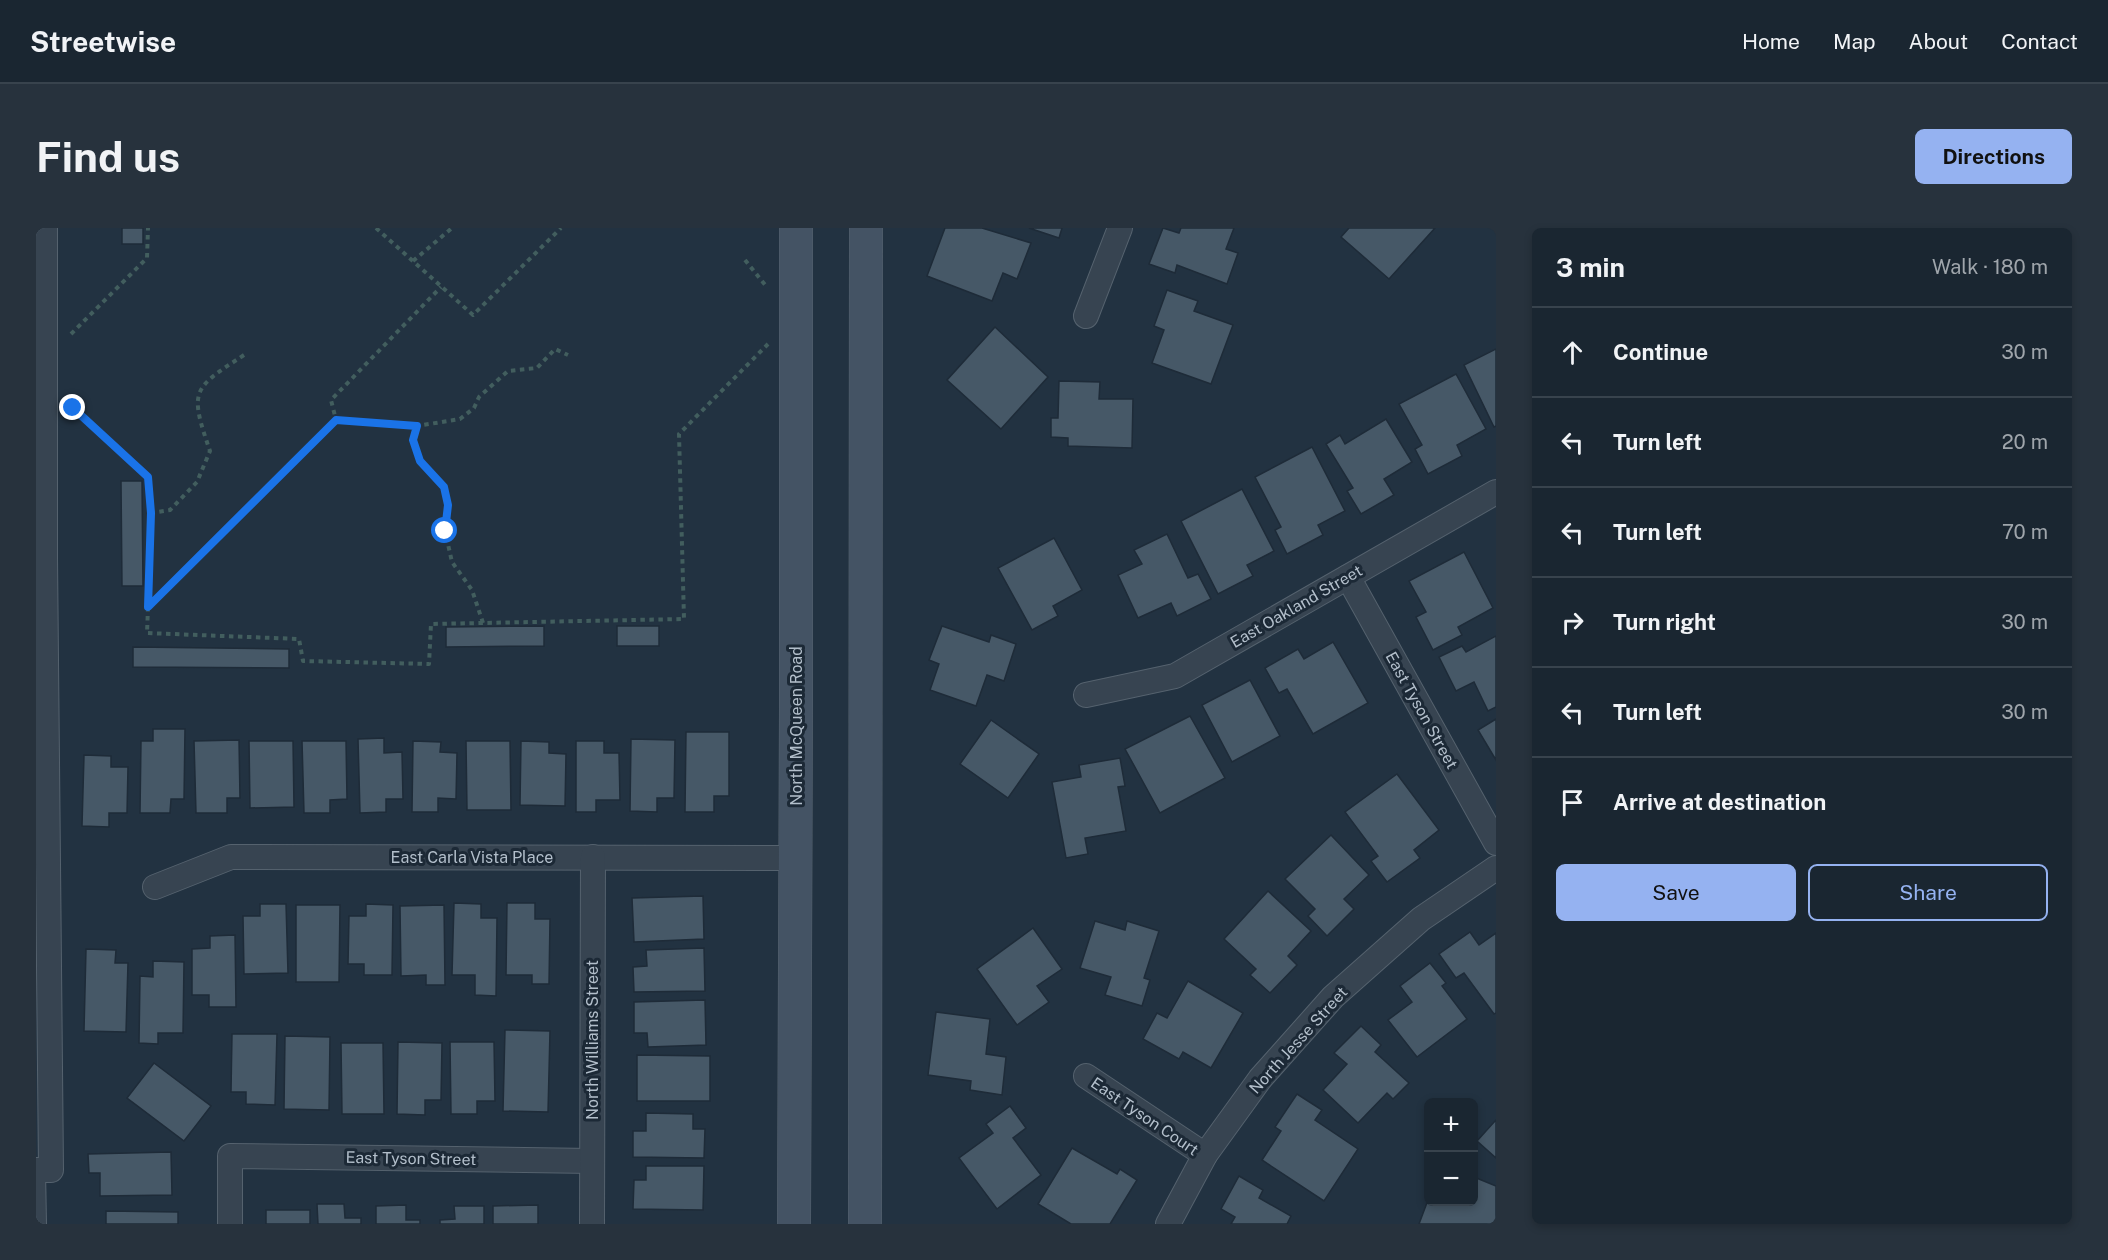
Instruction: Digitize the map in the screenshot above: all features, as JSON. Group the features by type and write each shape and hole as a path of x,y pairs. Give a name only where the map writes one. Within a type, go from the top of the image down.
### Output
{"main road":[{"name":"North McQueen Road","path":"794,1224 796,228"},
{"path":"865,1224 866,228"}],"street":[{"path":"42,1170 40,262 45,228"},
{"path":"1086,316 1120,228"},
{"name":"East Oakland Street","path":"1086,695 1174,676 1496,492"},
{"name":"East Tyson Street","path":"1348,577 1496,843"},
{"name":"East Carla Vista Place","path":"154,887 231,857 795,858"},
{"name":"North Williams Street","path":"592,1224 593,857"},
{"name":"North Jesse Street","path":"1167,1224 1205,1155 1260,1079 1333,998 1421,919 1496,868"},
{"name":"East Tyson Court","path":"1086,1076 1205,1155"},
{"name":"East Tyson Street","path":"230,1224 230,1156 592,1161"}],"lane":[{"path":"40,1224 42,1170"}],"path":[{"path":"70,345 70,334 147,258 148,228"},
{"path":"376,228 473,315 561,228"},
{"path":"413,261 452,228"},
{"path":"745,260 773,294"},
{"path":"336,420 331,400 441,287"},
{"path":"69,396 73,408 148,477 151,513 147,633 298,639 303,661 429,664 431,624 684,619 679,434 770,342"},
{"path":"148,607 336,420 417,426 460,419 474,408 479,397 508,372 537,368 555,349 568,355"},
{"path":"151,513 170,510 197,482 210,451 200,420 198,404 200,388 212,376 244,355"},
{"path":"417,426 413,440 420,461 444,487 448,505 445,531 452,562 472,590 483,623"}],"building":[{"path":"122,228 143,228 143,244 122,244"},
{"path":"945,228 982,228 1031,243 1017,279 1003,273 992,301 927,276"},
{"path":"1029,228 1062,228 1059,238"},
{"path":"1163,228 1179,233 1181,228 1234,228 1226,249 1238,253 1227,284 1177,265 1175,273 1149,264"},
{"path":"1349,228 1435,228 1389,279 1341,237"},
{"path":"1167,290 1198,301 1194,311 1233,325 1211,384 1152,363 1164,330 1154,326"},
{"path":"995,327 1048,377 1001,429 947,380"},
{"path":"1496,349 1496,426 1494,427 1464,365"},
{"path":"1456,374 1486,429 1457,445 1462,456 1428,474 1415,449 1422,445 1399,404"},
{"path":"1059,381 1100,382 1099,399 1133,399 1132,448 1068,446 1068,438 1051,437 1051,418 1058,418"},
{"path":"1386,419 1412,462 1384,479 1394,495 1361,514 1347,491 1353,488 1326,444 1340,435 1345,444"},
{"path":"1312,447 1345,511 1318,525 1323,535 1287,554 1275,530 1281,527 1255,477"},
{"path":"121,481 142,481 143,586 122,586"},
{"path":"1242,489 1274,551 1247,565 1253,576 1218,594 1181,521"},
{"path":"1167,534 1188,578 1198,574 1211,599 1177,616 1171,603 1138,618 1118,575 1142,564 1134,550"},
{"path":"1054,538 1082,590 1053,606 1058,616 1032,630 998,568"},
{"path":"1464,552 1493,608 1458,627 1462,635 1433,650 1416,617 1426,612 1409,581"},
{"path":"544,626 544,646 446,647 446,627"},
{"path":"617,626 659,626 659,646 617,646"},
{"path":"942,626 989,642 991,635 1016,644 1004,681 987,675 976,706 930,690 939,664 929,660"},
{"path":"1496,636 1496,707 1488,711 1474,682 1456,691 1439,657 1462,646 1466,652"},
{"path":"1333,642 1368,703 1313,734 1287,689 1279,693 1265,668 1298,649 1304,659"},
{"path":"133,647 289,649 289,668 133,667"},
{"path":"1250,680 1280,736 1232,762 1202,705"},
{"path":"1190,716 1225,778 1160,813 1125,749"},
{"path":"1496,719 1496,760 1478,730"},
{"path":"991,720 1039,754 1008,798 960,764"},
{"path":"153,729 185,729 184,799 171,799 170,813 140,813 141,741 153,741"},
{"path":"686,732 729,732 729,796 714,796 714,812 685,812"},
{"path":"384,738 384,753 402,752 403,799 386,799 386,812 360,813 358,739"},
{"path":"631,739 675,740 674,798 657,798 657,812 630,811"},
{"path":"239,740 240,798 227,798 227,813 196,813 194,741"},
{"path":"249,741 293,741 294,807 250,808"},
{"path":"302,741 346,741 347,799 330,800 330,813 304,813"},
{"path":"413,741 441,742 440,752 457,753 456,799 438,798 438,812 412,812"},
{"path":"466,741 510,741 511,810 467,810"},
{"path":"521,741 549,742 549,753 566,754 565,806 520,805"},
{"path":"576,741 604,741 604,753 619,753 620,800 596,800 596,812 576,812"},
{"path":"84,755 111,756 111,767 128,767 127,813 109,813 109,827 82,826"},
{"path":"1120,758 1125,786 1118,787 1126,831 1085,838 1088,854 1066,858 1052,782 1081,777 1079,765"},
{"path":"1397,774 1439,830 1414,850 1420,858 1387,882 1371,861 1378,856 1345,812"},
{"path":"1331,835 1369,875 1344,899 1354,909 1327,936 1308,916 1315,909 1285,879"},
{"path":"1268,891 1311,931 1288,956 1297,965 1270,993 1250,975 1256,969 1224,939"},
{"path":"703,896 704,939 634,942 632,898"},
{"path":"454,903 481,904 481,918 497,918 496,996 475,995 475,975 452,975"},
{"path":"507,903 535,903 535,919 550,919 549,984 532,984 532,975 506,975"},
{"path":"260,904 286,904 288,973 244,974 243,916 260,916"},
{"path":"366,904 393,905 392,975 364,975 364,964 348,964 349,916 366,916"},
{"path":"296,905 340,905 339,982 296,982"},
{"path":"444,905 445,985 426,985 426,975 401,976 400,906"},
{"path":"1095,921 1125,930 1127,921 1159,931 1144,978 1150,980 1142,1006 1105,995 1111,977 1080,968"},
{"path":"1033,928 1062,969 1037,986 1049,1002 1017,1025 977,969"},
{"path":"1470,932 1479,945 1496,933 1496,1013 1494,1014 1464,973 1456,978 1439,954"},
{"path":"235,935 236,1007 209,1007 209,995 192,995 192,949 210,948 210,936"},
{"path":"704,948 705,991 634,992 633,967 647,966 646,950"},
{"path":"86,949 116,950 115,963 128,963 126,1032 84,1031"},
{"path":"153,961 184,962 183,1033 158,1033 158,1044 139,1043 140,976 153,977"},
{"path":"1430,963 1446,983 1442,986 1467,1019 1417,1057 1388,1020 1412,1002 1400,986"},
{"path":"1188,981 1243,1013 1211,1068 1183,1052 1179,1059 1143,1039 1157,1013 1167,1018"},
{"path":"705,1000 706,1045 648,1047 647,1033 634,1033 634,1002"},
{"path":"936,1012 990,1019 986,1054 1006,1057 1002,1095 970,1090 971,1081 928,1075"},
{"path":"1361,1026 1381,1045 1375,1052 1409,1083 1393,1099 1387,1093 1358,1123 1323,1090 1347,1064 1334,1053"},
{"path":"505,1030 550,1031 548,1112 503,1111"},
{"path":"232,1034 277,1034 275,1105 246,1104 246,1092 231,1092"},
{"path":"285,1036 330,1037 329,1110 284,1109"},
{"path":"398,1042 442,1043 441,1100 425,1100 425,1115 397,1114"},
{"path":"450,1042 494,1042 495,1101 477,1101 477,1114 451,1114"},
{"path":"341,1043 383,1043 384,1114 342,1114"},
{"path":"637,1055 710,1056 710,1101 637,1101"},
{"path":"154,1063 211,1106 184,1141 127,1098"},
{"path":"1297,1094 1322,1110 1315,1120 1358,1149 1324,1201 1262,1160 1281,1131 1275,1127"},
{"path":"1010,1106 1026,1128 1013,1138 1041,1175 997,1209 959,1158 993,1133 986,1124"},
{"path":"646,1113 693,1114 693,1129 705,1129 704,1158 633,1157 633,1131 646,1131"},
{"path":"1496,1120 1496,1158 1478,1140"},
{"path":"1072,1148 1117,1174 1120,1169 1137,1180 1110,1224 1071,1224 1038,1204"},
{"path":"171,1152 172,1195 100,1196 100,1173 89,1173 88,1154"},
{"path":"646,1166 704,1166 703,1210 633,1209 634,1180 646,1180"},
{"path":"1239,1176 1263,1190 1259,1198 1291,1216 1287,1224 1231,1224 1235,1217 1221,1209"},
{"path":"1478,1179 1496,1186 1496,1224 1419,1224 1426,1206 1478,1206"},
{"path":"317,1204 344,1204 345,1218 361,1218 361,1224 318,1224"},
{"path":"406,1205 406,1220 420,1220 420,1224 376,1224 376,1206"},
{"path":"538,1205 538,1224 493,1224 493,1206"},
{"path":"454,1206 484,1206 484,1224 440,1224 440,1220 455,1219"},
{"path":"266,1210 310,1210 310,1224 266,1224"},
{"path":"106,1211 178,1212 178,1224 106,1224"}],"route":[{"path":"73,408 148,477 151,513 148,607 336,420 417,426 413,440 420,461 444,487 448,505 445,531"}]}
